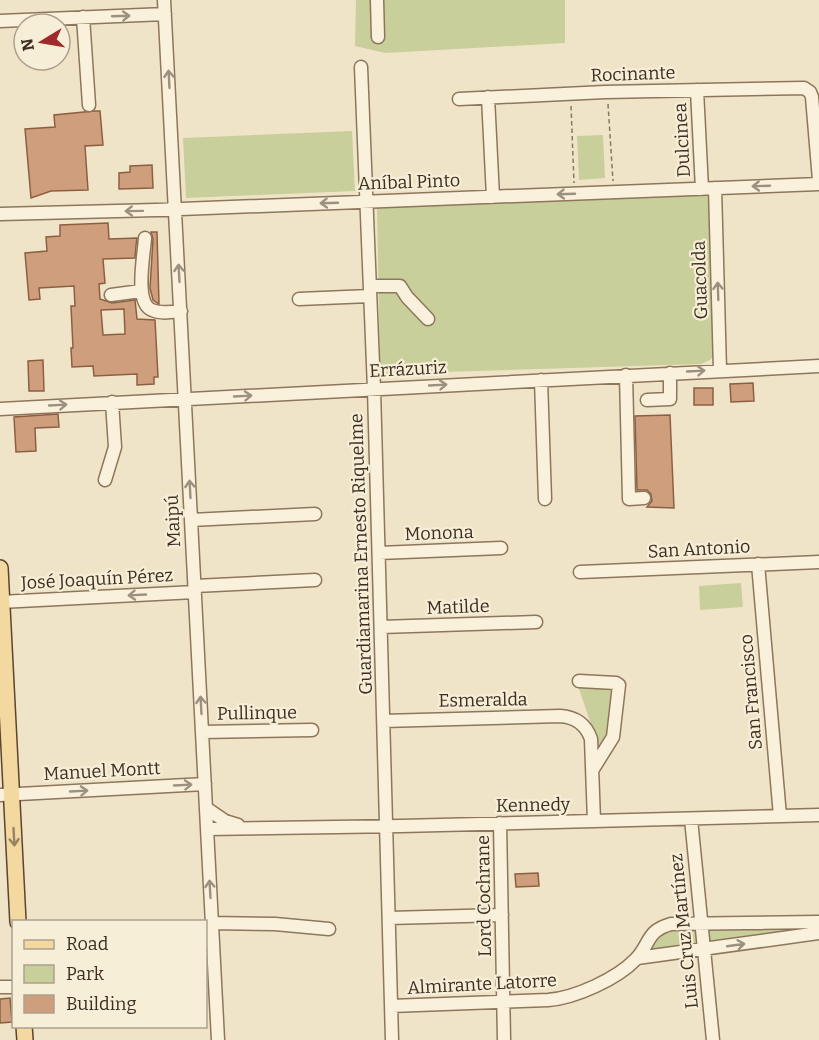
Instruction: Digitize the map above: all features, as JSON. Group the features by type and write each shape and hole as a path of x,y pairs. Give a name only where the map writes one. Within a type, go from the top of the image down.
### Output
{"main road":[{"path":"0,568 6,794 18,920"}],"street":[{"name":"Maipú","path":"164,0 212,923 210,978 218,1040"},
{"path":"377,0 378,37"},
{"path":"0,21 165,14"},
{"path":"83,17 88,105"},
{"name":"Guardiamarina Ernesto Riquelme","path":"361,67 374,389 392,1040"},
{"name":"Rocinante","path":"459,99 801,88 808,90 812,97 819,182"},
{"name":"Dulcinea","path":"697,90 709,188"},
{"path":"488,97 493,197"},
{"name":"Aníbal Pinto","path":"0,214 176,210 819,182"},
{"name":"Guacolda","path":"709,188 720,370"},
{"path":"145,238 141,291 143,301 150,309 162,312 181,311"},
{"path":"299,299 402,287 407,297 428,319"},
{"path":"111,295 141,291"},
{"name":"Errázuriz","path":"0,408 819,366"},
{"path":"647,400 670,399 670,373"},
{"path":"626,375 629,499 644,498"},
{"path":"541,380 545,499"},
{"path":"105,480 115,447 112,402"},
{"path":"191,520 315,514"},
{"name":"Monona","path":"379,553 501,548"},
{"name":"San Antonio","path":"580,572 819,562"},
{"name":"San Francisco","path":"758,564 780,816"},
{"name":"José Joaquín Pérez","path":"1,602 315,580"},
{"name":"Matilde","path":"381,627 536,622"},
{"path":"579,681 616,683 620,686 613,737 593,769 594,821"},
{"name":"Esmeralda","path":"383,721 560,716 572,718 582,724 591,739 593,769"},
{"name":"Pullinque","path":"202,732 312,730"},
{"name":"Manuel Montt","path":"6,794 205,784"},
{"name":"Kennedy","path":"206,808 225,821 248,828"},
{"name":"Kennedy","path":"207,829 819,816"},
{"name":"Luis Cruz Martínez","path":"691,819 713,1040"},
{"name":"Lord Cochrane","path":"500,824 504,1040"},
{"path":"389,918 502,915"},
{"path":"212,923 275,924 329,929"},
{"name":"Almirante Latorre","path":"391,1006 558,999 578,994 605,980 637,958 650,935 660,928 677,923 818,928"},
{"name":"Almirante Latorre","path":"637,958 704,949 818,928"}],"path":[{"path":"608,104 613,182"},
{"path":"571,106 574,184"}],"green space":[{"path":"356,0 565,0 565,43 385,53 355,46"},
{"path":"352,131 355,191 186,198 183,138"},
{"path":"603,135 605,178 579,180 577,136"},
{"path":"711,193 716,353 710,360 701,364 380,374 377,206"},
{"path":"741,583 743,607 700,610 699,586"},
{"path":"577,683 616,685 608,739 597,755 594,733"},
{"path":"803,924 804,932 710,942 708,926"},
{"path":"696,926 698,947 646,953 658,935"}],"building":[{"path":"100,111 103,145 85,146 88,190 51,191 31,198 25,129 55,127 54,115"},
{"path":"152,165 153,188 119,189 119,173 130,172 130,166"},
{"path":"108,223 109,239 137,238 135,258 103,259 105,283 99,284 100,299 112,303 135,300 137,319 155,320 158,377 154,377 154,384 137,385 137,374 94,376 93,366 72,367 71,306 75,306 74,286 39,288 40,299 29,300 25,253 47,251 46,237 60,236 60,225","holes":["124,309 125,334 103,335 101,310"]},
{"path":"151,232 157,232 159,304 153,300 150,288 153,239"},
{"path":"43,360 44,391 29,391 28,361"},
{"path":"753,383 754,401 731,402 730,384"},
{"path":"694,388 713,388 713,405 694,405"},
{"path":"58,414 59,427 35,428 36,451 16,452 14,417"},
{"path":"670,415 674,508 647,507 652,501 651,494 647,490 637,490 635,416"},
{"path":"538,873 539,886 516,887 515,874"},
{"path":"10,998 12,1022 0,1023 0,999"}]}
